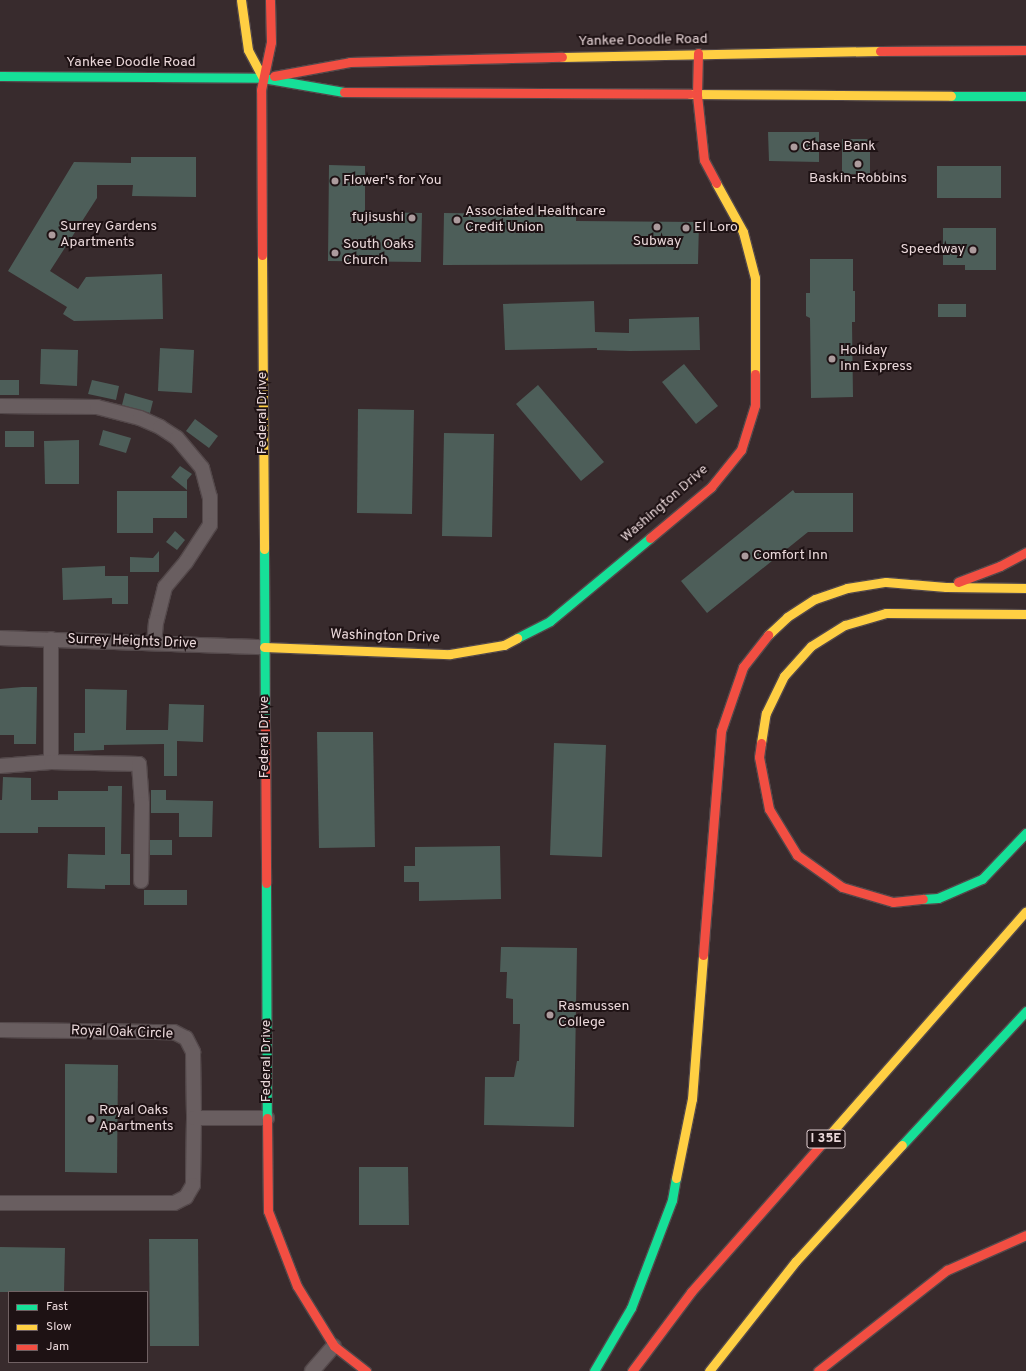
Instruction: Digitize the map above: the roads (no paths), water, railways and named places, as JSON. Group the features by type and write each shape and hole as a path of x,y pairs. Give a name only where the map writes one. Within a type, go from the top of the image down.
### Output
{"main road":[{"path":"240,0 248,50 263,78"},
{"name":"Federal Drive","path":"270,0 271,42 261,90 268,1211 297,1286 334,1346"},
{"name":"Yankee Doodle Road","path":"263,78 350,62 698,53 1026,50"},
{"name":"Washington Drive","path":"264,647 450,654 504,645 550,621 711,487 741,450 755,405 755,278 743,232 704,160 697,95 698,53"},
{"name":"Yankee Doodle Road","path":"0,76 263,78 340,92 1026,96"},
{"path":"946,587 1000,566 1026,552"},
{"path":"594,1371 631,1308 672,1200 692,1100 721,730 743,667 763,640 787,617 816,599 847,588 886,582 946,587 1026,588"},
{"path":"1026,614 886,613 845,625 811,646 784,676 766,713 760,757 770,809 797,855 842,887 893,902 938,898 982,879 1026,833"},
{"path":"976,613 1012,623"},
{"name":"I 35E","path":"632,1371 691,1292 1026,911"},
{"path":"709,1371 796,1261 1026,1011"},
{"path":"818,1371 947,1270 1026,1235"},
{"path":"334,1346 366,1371"}],"street":[{"path":"0,406 97,407 140,418 160,427 177,438 202,468 210,497 210,525 186,562 165,587 156,622 154,643"},
{"name":"Surrey Heights Drive","path":"0,638 264,647"},
{"path":"51,639 51,762"},
{"path":"0,766 51,762 139,764 142,804 141,881"},
{"name":"Royal Oak Circle","path":"0,1030 174,1032 186,1038 193,1052 194,1118 193,1185 186,1197 174,1203 0,1203"},
{"path":"194,1118 267,1118"},
{"path":"312,1371 334,1346"}],"place":[{"name":"Chase Bank","path":"794,147"},
{"name":"Baskin-Robbins","path":"858,164"},
{"name":"Flower's for You","path":"335,181"},
{"name":"fujisushi","path":"412,218"},
{"name":"Associated Healthcare Credit Union","path":"457,220"},
{"name":"Subway","path":"657,227"},
{"name":"El Loro","path":"686,228"},
{"name":"Surrey Gardens Apartments","path":"52,235"},
{"name":"Speedway","path":"973,250"},
{"name":"South Oaks Church","path":"335,253"},
{"name":"Holiday Inn Express","path":"832,359"},
{"name":"Comfort Inn","path":"745,556"},
{"name":"Rasmussen College","path":"550,1015"},
{"name":"Royal Oaks Apartments","path":"91,1119"}]}
